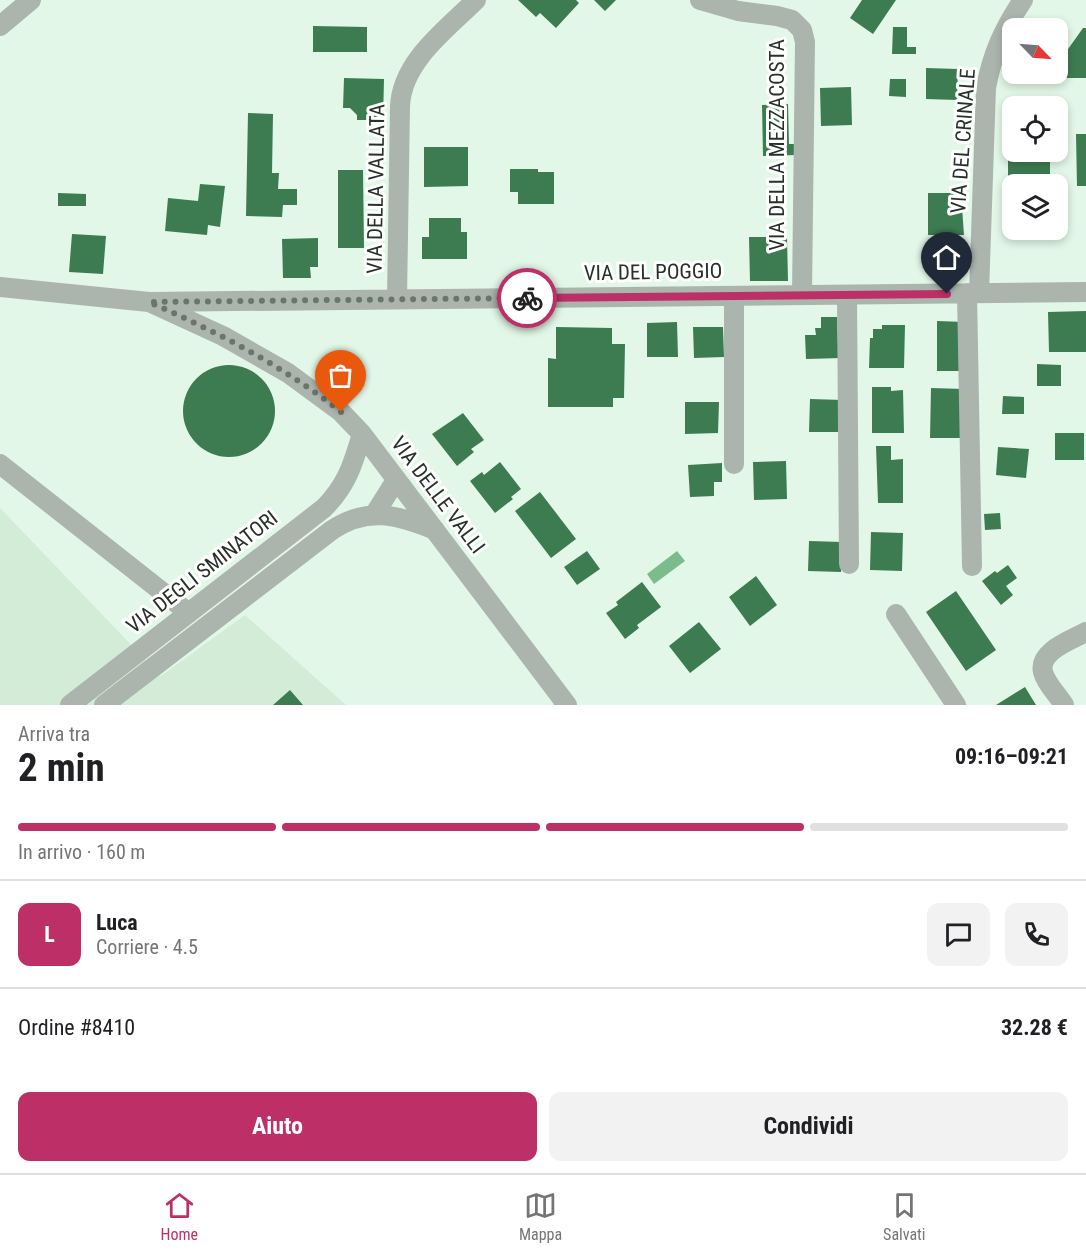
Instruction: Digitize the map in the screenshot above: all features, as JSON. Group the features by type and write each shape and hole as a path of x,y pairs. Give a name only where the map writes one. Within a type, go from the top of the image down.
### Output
{"street":[{"path":"0,26 29,0"},
{"name":"VIA DELLA VALLATA","path":"397,299 402,90 420,57 476,0"},
{"name":"VIA DELLA MEZZACOSTA","path":"700,0 738,11 792,20 802,30 805,42 802,295"},
{"name":"VIA DEL CRINALE","path":"972,566 973,293 986,88 990,66 998,44 1023,0"},
{"name":"VIA DELLE VALLI","path":"0,287 149,302 223,336 288,373 341,412 362,434 567,705"},
{"name":"VIA DEL POGGIO","path":"149,302 1086,292"},
{"path":"847,294 849,564"},
{"path":"734,296 734,464"},
{"name":"VIA DEGLI SMINATORI","path":"70,705 324,508 344,485 352,468 362,434"},
{"path":"0,465 189,613"},
{"path":"352,468 393,475 374,515"},
{"path":"104,705 332,530 352,519 374,515 405,518 435,530"},
{"path":"896,614 956,705"},
{"path":"1064,705 1046,678 1043,670 1044,662 1052,652 1086,632"}],"shaded area":[{"path":"0,508 161,676 245,615 346,705 0,705"},
{"path":"677,551 685,561 654,584 647,574"}],"building":[{"path":"518,0 576,0 579,3 556,28 540,13 536,17"},
{"path":"594,0 616,0 605,11"},
{"path":"862,0 896,0 873,34 850,18"},
{"path":"313,26 367,27 367,52 313,52"},
{"path":"893,27 907,27 907,47 916,47 916,54 892,54"},
{"path":"1083,28 1086,28 1086,78 1068,78 1068,49"},
{"path":"926,68 958,69 957,100 926,99"},
{"path":"344,78 384,79 383,120 357,120 357,115 350,108 343,108"},
{"path":"890,79 906,79 906,97 889,96"},
{"path":"851,87 852,125 821,126 820,88"},
{"path":"788,104 789,144 796,144 796,155 763,156 762,105"},
{"path":"248,113 273,114 272,173 279,173 278,189 297,189 297,205 283,205 282,217 246,216"},
{"path":"1076,134 1086,134 1086,186 1077,186"},
{"path":"424,147 468,147 468,186 424,187"},
{"path":"1008,162 1050,162 1050,174 1008,174"},
{"path":"510,169 538,169 538,172 554,172 554,204 518,204 518,192 510,192"},
{"path":"338,170 363,170 364,248 338,248"},
{"path":"200,184 225,186 220,227 208,225 207,235 165,231 168,198 198,201"},
{"path":"58,193 86,194 86,206 58,206"},
{"path":"928,193 961,193 964,235 928,235"},
{"path":"429,218 461,218 461,232 467,232 467,259 422,259 422,237 429,237"},
{"path":"72,234 106,236 103,274 69,272"},
{"path":"749,237 787,237 788,281 750,281"},
{"path":"318,238 318,267 310,267 311,278 283,278 282,239"},
{"path":"1086,311 1086,352 1049,352 1048,312"},
{"path":"821,317 837,317 838,346 842,358 806,359 805,335 816,335 815,328 821,328"},
{"path":"937,321 965,322 964,371 937,371"},
{"path":"677,322 678,357 647,357 647,323"},
{"path":"882,325 905,325 904,368 869,368 870,338 873,338 873,329 882,329"},
{"path":"556,327 612,328 612,344 625,344 624,398 613,398 613,407 548,407 548,358 556,359"},
{"path":"693,327 723,327 724,357 694,358"},
{"path":"1037,364 1061,365 1061,386 1037,386"},
{"path":"229,365 246,369 261,379 271,394 275,411 271,428 261,443 246,453 229,457 212,453 197,443 187,428 183,411 187,394 197,379 212,369"},
{"path":"872,387 891,387 891,391 903,390 904,433 872,433"},
{"path":"931,388 964,389 963,438 930,438"},
{"path":"1003,396 1024,397 1024,414 1002,414"},
{"path":"810,399 843,400 843,432 809,432"},
{"path":"685,402 719,402 718,433 685,434"},
{"path":"463,413 484,440 471,449 474,452 457,466 432,434"},
{"path":"1055,433 1084,433 1084,460 1055,460"},
{"path":"876,446 891,446 891,460 903,459 903,503 878,503"},
{"path":"998,447 1029,449 1026,478 996,475"},
{"path":"786,461 787,499 754,500 753,462"},
{"path":"500,462 521,489 511,497 513,499 495,513 470,481 482,472 484,475"},
{"path":"722,463 722,482 714,482 714,496 690,497 688,465"},
{"path":"540,492 576,539 551,558 515,511"},
{"path":"1000,513 1001,529 985,530 984,514"},
{"path":"871,532 903,533 902,571 870,570"},
{"path":"809,541 842,542 841,572 808,571"},
{"path":"587,551 600,569 577,585 564,567"},
{"path":"1008,565 1017,578 1006,586 1013,595 1001,605 982,581"},
{"path":"756,576 777,605 750,626 729,597"},
{"path":"642,582 661,607 637,625 639,628 625,639 606,613 618,605 616,602"},
{"path":"956,591 996,650 966,671 926,612"},
{"path":"699,622 721,649 690,673 669,646"},
{"path":"1025,687 1036,705 996,705"},
{"path":"290,690 303,705 273,705"}],"way so far":[{"path":"341,412 303,383 256,354 209,329 149,302 527,298"}],"route":[{"path":"527,298 947,294"}]}
